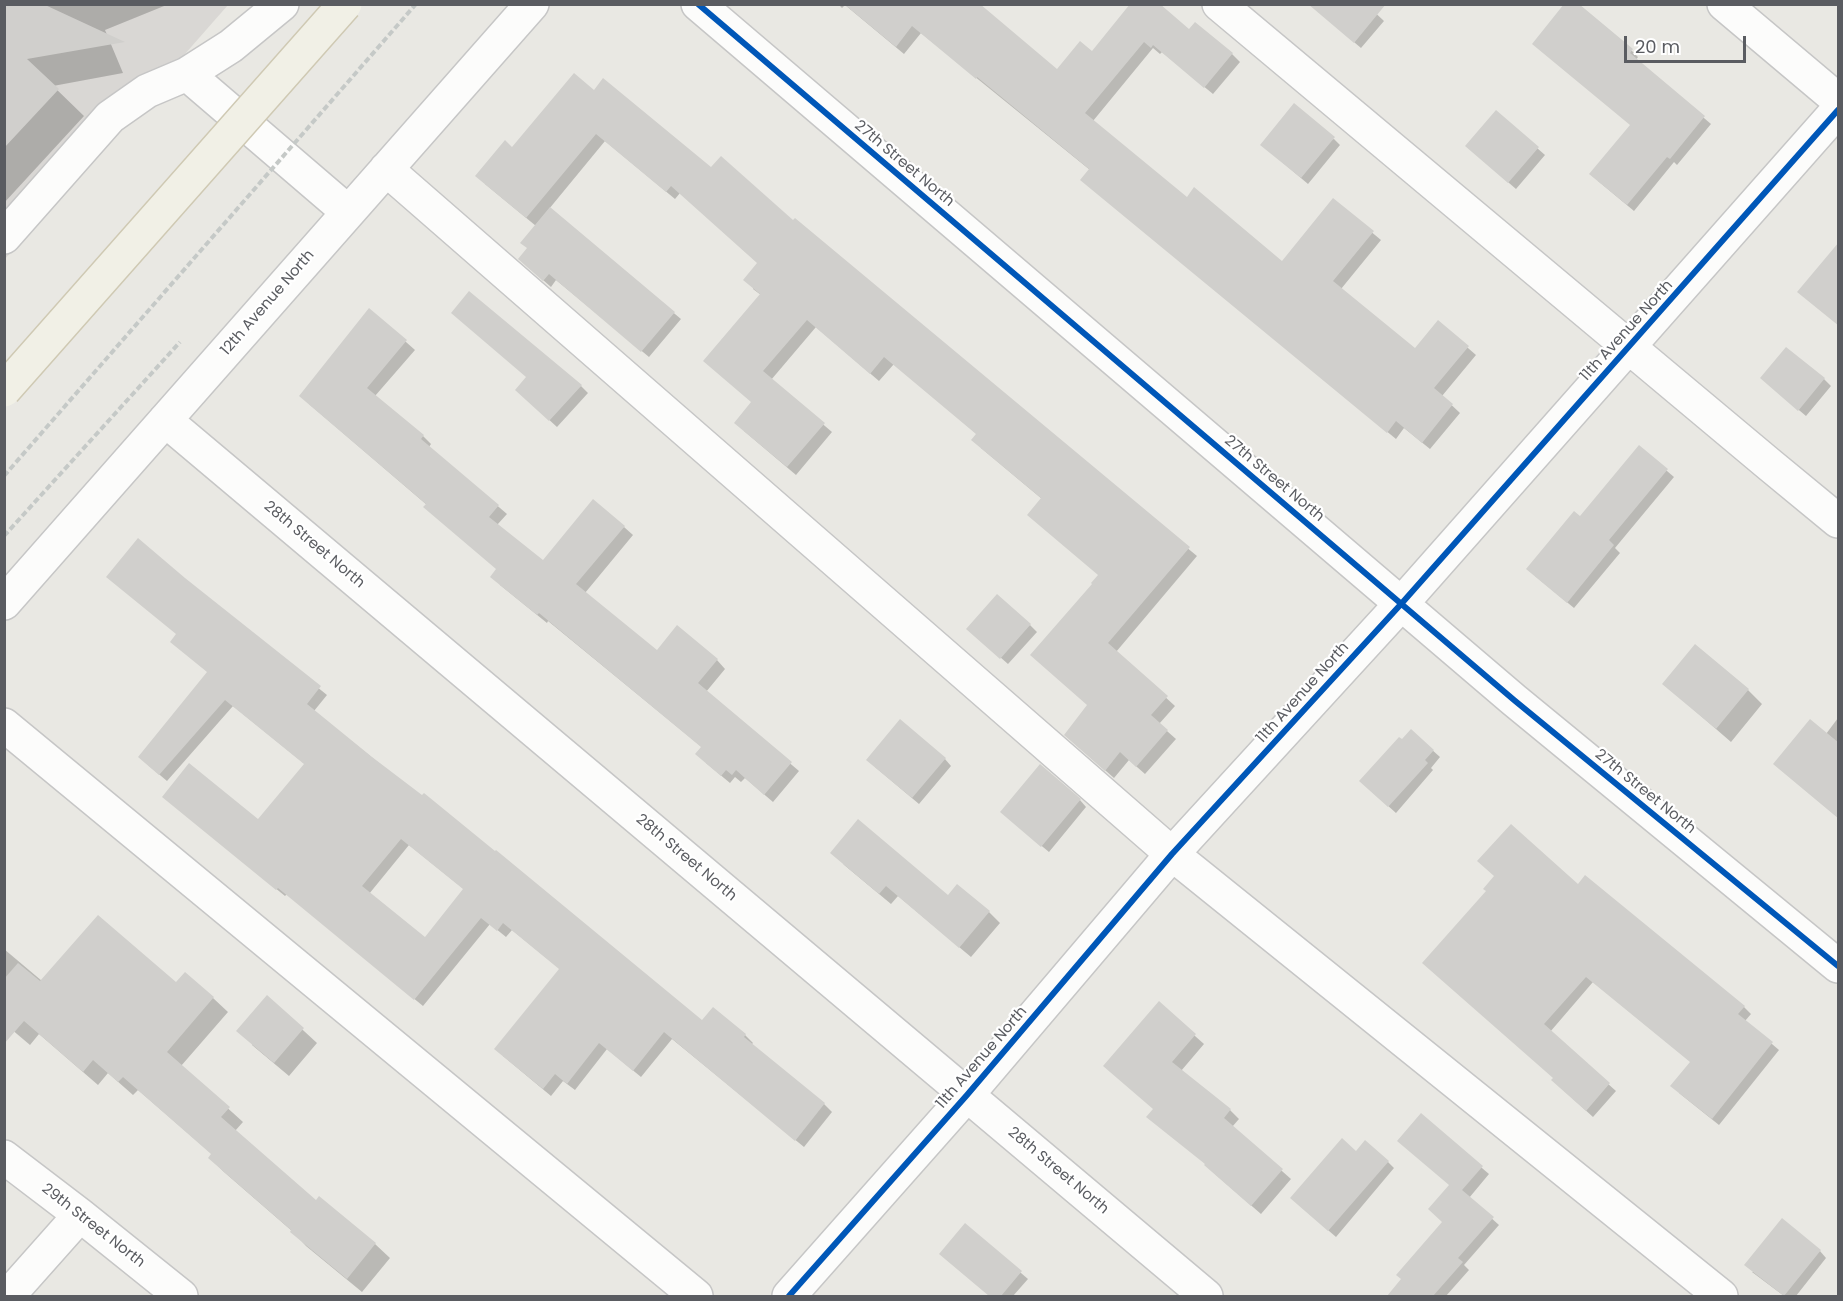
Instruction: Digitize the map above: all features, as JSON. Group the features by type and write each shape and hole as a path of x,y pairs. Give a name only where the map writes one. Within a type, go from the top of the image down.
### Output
{"main road":[{"path":"4,390 345,4"}],"street":[{"path":"4,237 110,117 147,91 187,74 231,46 282,4"},
{"name":"12th Avenue North","path":"4,603 532,4"},
{"name":"27th Street North","path":"698,4 1514,699 1839,966"},
{"path":"1219,4 1839,521"},
{"path":"1724,4 1839,100"},
{"path":"187,74 348,212"},
{"name":"11th Avenue North","path":"789,1296 967,1095 1172,854 1401,603 1839,110"},
{"path":"386,169 1172,854 1721,1296"},
{"name":"28th Street North","path":"165,420 1206,1296"},
{"path":"4,725 696,1296"},
{"name":"29th Street North","path":"4,1157 181,1296"},
{"path":"8,1296 80,1215"}],"path":[{"path":"4,476 416,4"}],"shaded area":[{"path":"5,5 228,5 5,259"}],"building":[{"path":"4,4 43,4 125,42 27,59 59,89 4,148"},
{"path":"844,4 980,4 1057,69 1080,41 1092,51 1130,4 1160,4 1189,29 1195,22 1233,53 1204,88 1153,45 1151,48 1144,42 1085,113 1187,197 1194,187 1282,261 1333,198 1374,231 1333,281 1415,348 1438,320 1469,346 1434,388 1453,404 1422,443 1396,421 1387,433 1080,180 1089,169 977,77 976,79 912,26 896,47"},
{"path":"1308,4 1386,4 1354,43"},
{"path":"1564,4 1579,4 1633,49 1630,53 1705,116 1670,159 1667,157 1627,205 1589,174 1630,125 1532,44"},
{"path":"574,73 594,90 603,78 711,167 721,156 793,220 795,218 1190,547 1108,643 1168,696 1151,715 1168,730 1136,767 1120,752 1105,771 1064,735 1087,705 1030,655 1098,575 1027,515 1041,498 971,440 976,434 884,357 870,374 807,320 763,371 825,423 787,467 734,423 751,402 703,361 760,294 743,280 757,263 671,186 666,192 596,134 526,218 475,176 505,140 512,147"},
{"path":"1294,103 1335,137 1301,178 1260,145"},
{"path":"1496,110 1539,147 1508,183 1465,146"},
{"path":"550,207 675,312 641,352 549,274 543,281 518,259 527,248 520,243"},
{"path":"1839,242 1839,326 1797,292"},
{"path":"469,291 582,385 549,421 515,390 526,377 451,313"},
{"path":"369,308 407,340 367,388 424,435 421,439 499,505 489,517 543,560 593,499 625,526 576,584 657,650 677,625 718,659 698,683 792,762 764,795 736,770 732,775 726,770 721,776 695,754 701,747 539,613 537,615 490,577 496,569 423,507 426,504 299,396"},
{"path":"1786,347 1825,378 1798,411 1760,378"},
{"path":"1639,445 1668,469 1609,540 1614,545 1567,603 1526,569 1574,511 1580,516"},
{"path":"138,538 321,686 307,704 372,757 422,795 424,793 496,850 702,1020 713,1007 746,1034 744,1037 825,1103 795,1141 664,1032 633,1071 599,1043 567,1084 555,1074 543,1089 494,1049 559,969 503,923 497,931 481,918 414,1000 278,888 276,890 162,797 189,763 258,819 304,764 225,700 159,775 138,757 207,672 170,642 176,634 106,577","holes":["401,839 463,889 425,937 362,886"]},
{"path":"997,594 1031,624 1000,659 966,629"},
{"path":"1695,644 1749,689 1716,729 1662,684"},
{"path":"900,719 946,758 912,798 866,760"},
{"path":"1810,719 1839,743 1839,819 1773,764"},
{"path":"1411,729 1434,750 1425,760 1428,763 1388,807 1359,781 1399,737 1402,739"},
{"path":"1040,764 1081,799 1041,847 1000,812"},
{"path":"858,819 948,895 957,884 990,911 959,948 886,886 879,894 830,853"},
{"path":"1511,824 1578,884 1585,875 1745,1006 1738,1014 1773,1042 1712,1119 1670,1086 1690,1062 1586,977 1544,1024 1610,1083 1586,1111 1551,1080 1553,1078 1422,963 1486,891 1483,889 1494,876 1477,861"},
{"path":"98,915 176,982 185,972 214,997 167,1052 230,1107 221,1117 316,1200 319,1196 376,1243 347,1279 290,1232 291,1230 208,1158 211,1154 123,1077 118,1082 93,1060 83,1072 24,1021 4,1044 4,979 18,963 40,981"},
{"path":"267,995 304,1028 274,1063 236,1031"},
{"path":"1159,1001 1196,1034 1172,1062 1231,1109 1224,1118 1283,1169 1251,1206 1205,1164 1146,1117 1153,1109 1103,1066"},
{"path":"1421,1113 1483,1166 1462,1190 1494,1217 1458,1258 1463,1262 1433,1296 1387,1296 1401,1279 1396,1275 1442,1222 1428,1209 1449,1185 1397,1141"},
{"path":"1342,1138 1356,1151 1365,1140 1389,1161 1328,1231 1290,1198"},
{"path":"1782,1218 1821,1250 1784,1296 1744,1265"},
{"path":"965,1223 1022,1271 1001,1296 989,1296 939,1254"}],"cycle path":[{"path":"698,4 1514,700 1838,966"},
{"path":"789,1296 967,1095 1172,854 1402,603 1838,110"}]}
